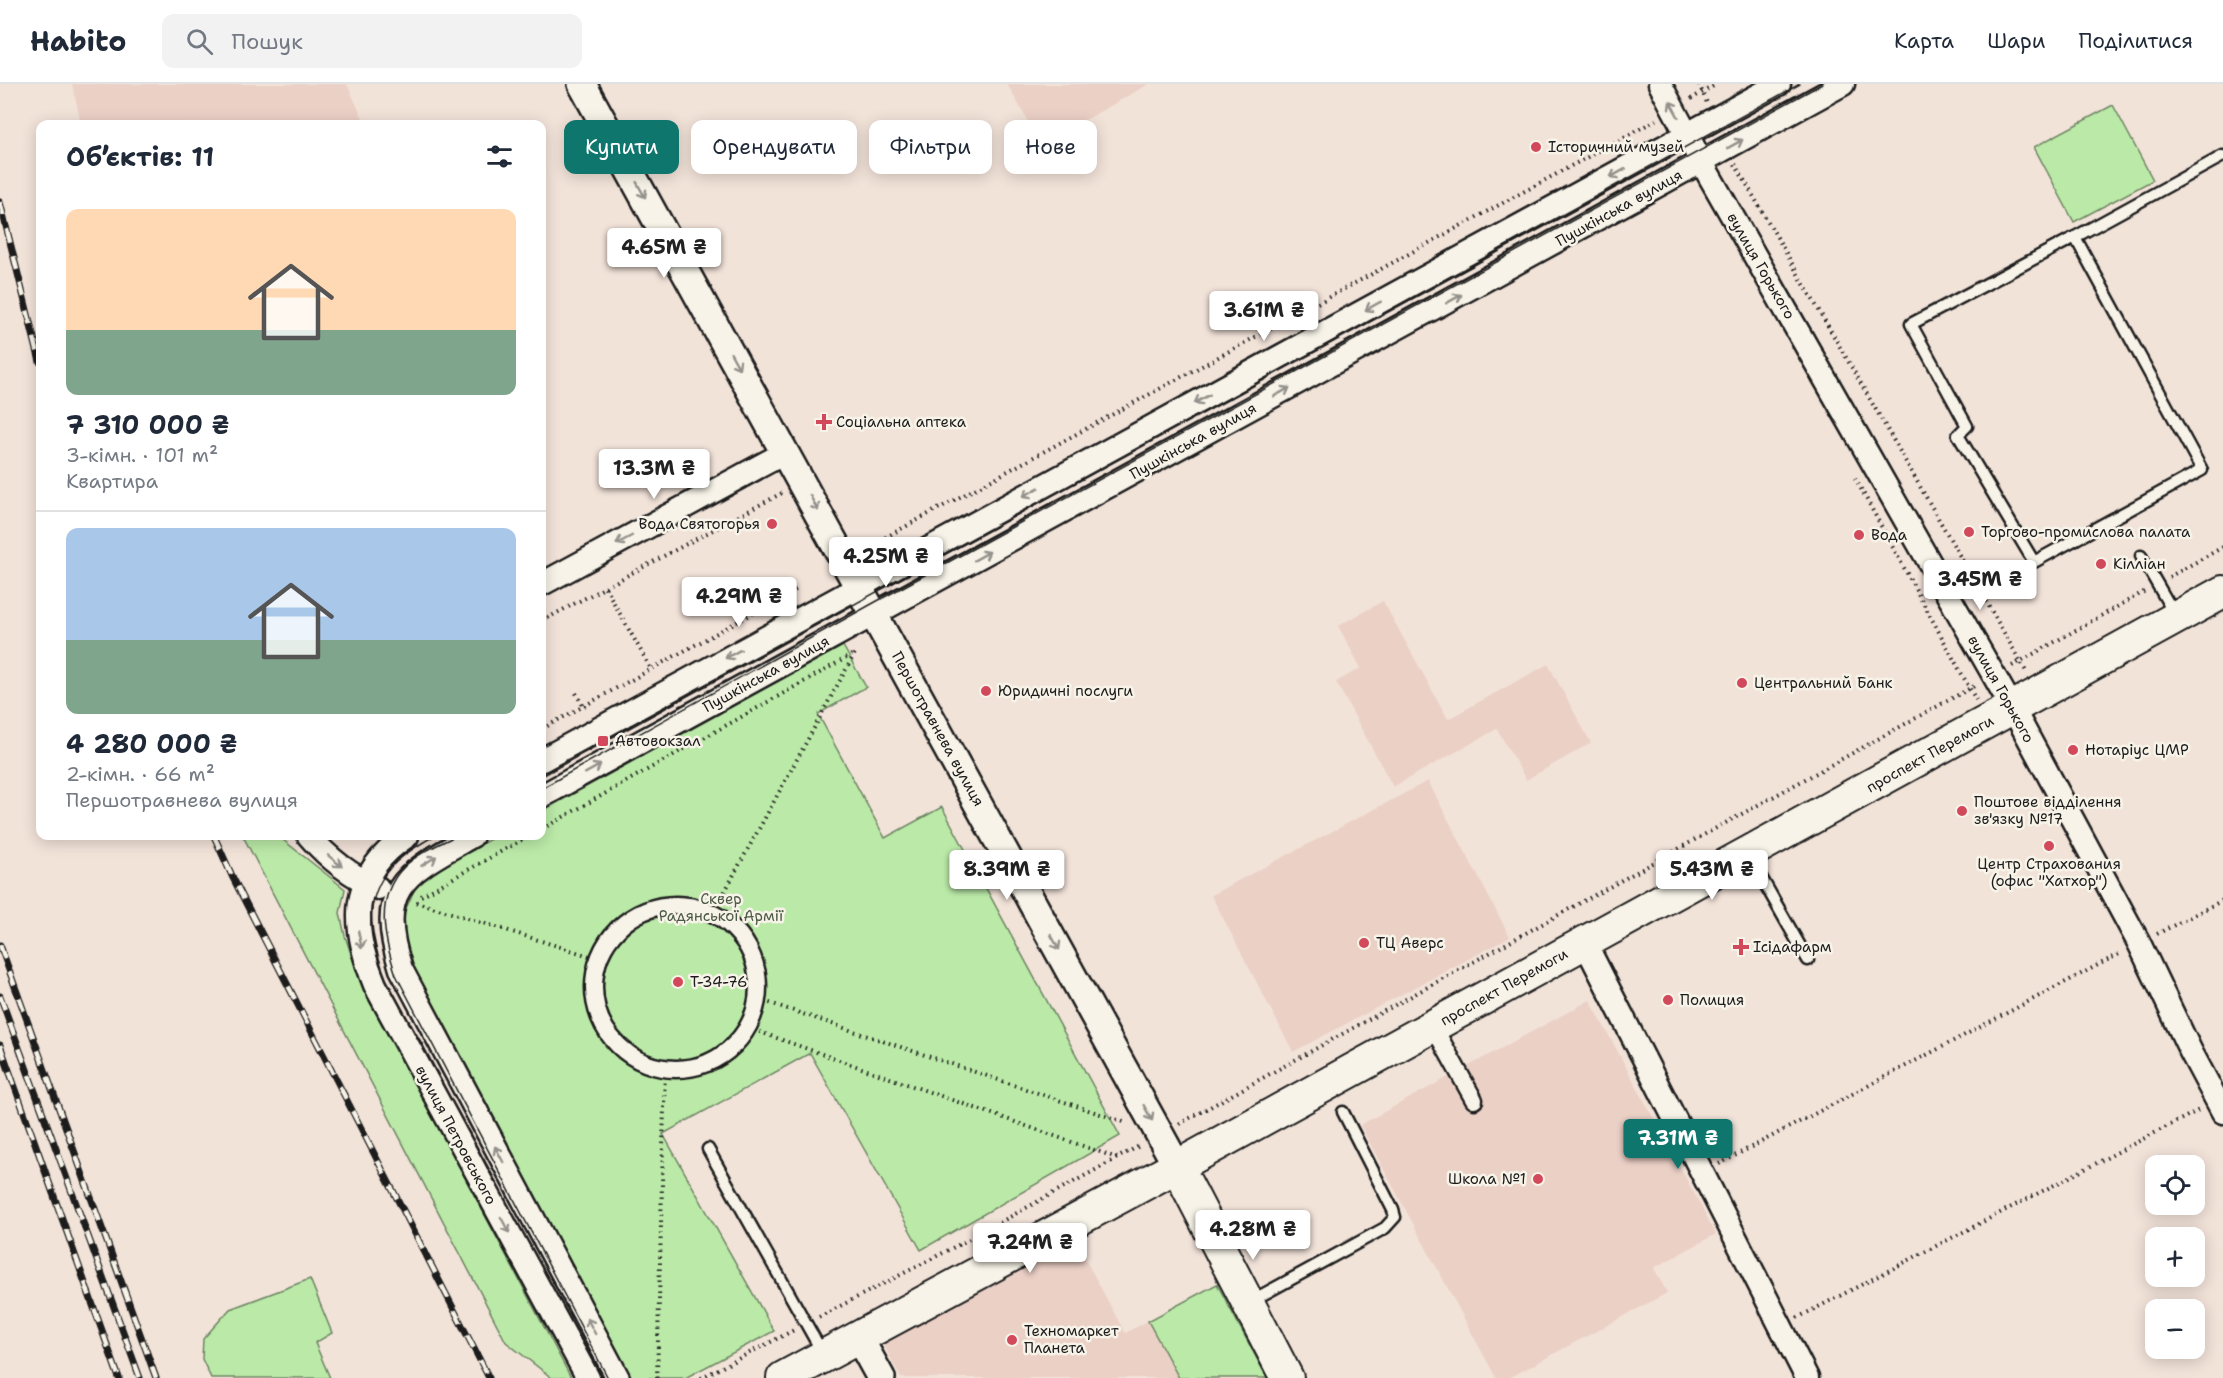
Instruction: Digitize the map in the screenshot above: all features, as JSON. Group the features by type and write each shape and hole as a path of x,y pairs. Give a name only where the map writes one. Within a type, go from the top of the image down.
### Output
{"main road":[{"name":"проспект Перемоги","path":"783,1378 1177,1166 2223,592"},
{"name":"Першотравнева вулиця","path":"1177,1166 1287,1378"}],"street":[{"name":"Першотравнева вулиця","path":"582,84 876,614 1177,1166"},
{"name":"вулиця Горького","path":"1660,84 1702,163 1994,676 2026,701 2191,1052 2220,1106"},
{"name":"Пушкінська вулиця","path":"546,758 1779,84"},
{"name":"Пушкінська вулиця","path":"546,794 1843,84"},
{"path":"546,582 786,452"},
{"path":"312,840 339,866 365,882 396,896 413,871 465,840"},
{"path":"365,882 380,860 400,840"},
{"name":"вулиця Петровського","path":"365,882 359,905 358,931 364,958 375,985 588,1378"},
{"name":"вулиця Петровського","path":"396,896 392,923 396,954 401,969 618,1378"},
{"path":"675,905 694,907 713,913 730,924 744,940 754,958 759,978 755,1014 748,1029 722,1057 685,1070 665,1070 647,1065 631,1057 617,1045 598,1014 594,995 594,977 599,959 608,942 621,927 637,915 655,908 675,905"},
{"path":"1585,943 1807,1378"},
{"path":"1433,1026 1474,1100"},
{"path":"859,1338 881,1378"}],"lane":[{"path":"2075,237 2202,470 2121,518 2034,562 1958,435 1967,426 1911,324 2223,156"},
{"path":"2141,556 2176,618"},
{"path":"1748,854 1808,960"},
{"path":"1247,1304 1385,1228 1395,1217 1343,1112"},
{"path":"708,1149 824,1356"}],"path":[{"path":"1699,84 1714,120"},
{"path":"844,560 1657,119 1717,84"},
{"path":"1727,149 2020,661 2026,701"},
{"path":"546,619 803,482"},
{"path":"701,1378 964,1242 1118,1159 1994,676 2223,547"},
{"path":"605,587 651,669"},
{"path":"546,727 797,589"},
{"path":"713,913 876,614"},
{"path":"546,827 855,653"},
{"path":"522,840 412,901 599,959"},
{"path":"1702,1173 2223,900"},
{"path":"758,999 1160,1134"},
{"path":"748,1029 1118,1159"},
{"path":"657,1378 665,1070"},
{"path":"1780,1327 2220,1106"}],"shaded area":[{"path":"72,84 347,84 364,120 80,120"},
{"path":"1007,84 1149,84 1085,120 1027,120"},
{"path":"1383,601 1448,719 1548,664 1591,743 1526,780 1497,729 1393,787 1336,682 1361,668 1338,626"},
{"path":"1428,781 1510,937 1293,1052 1211,895"},
{"name":"Школа №1","path":"1590,1000 1716,1234 1654,1268 1667,1293 1509,1378 1496,1378 1360,1125"},
{"path":"1075,1240 1125,1333 1217,1284 1267,1378 901,1378 883,1344"}],"green space":[{"path":"2113,105 2153,180 2074,222 2034,147"},
{"name":"Сквер Радянської Армії","path":"843,646 866,687 818,714 885,838 942,807 1120,1136 921,1250 810,1053 663,1134 774,1331 685,1378 632,1378 406,954 404,913 420,877 489,840 546,840 546,809"},
{"path":"245,840 283,840 345,889 340,913 358,975 571,1378 552,1378 506,1342"},
{"path":"310,1279 332,1333 315,1343 330,1378 211,1378 202,1359 203,1339 230,1309"},
{"path":"1217,1284 1267,1378 1179,1378 1148,1321"}],"tram line":[{"path":"546,774 1800,84"},
{"path":"546,786 870,605 1822,84"},
{"path":"428,840 400,859 383,878 373,903 372,935 390,987 494,1181"},
{"path":"447,840 415,858 404,867 388,891 385,905 385,933 396,975 608,1378"}],"railway":[{"path":"0,202 36,346"},
{"path":"216,840 233,878 489,1378"},
{"path":"0,945 156,1378"},
{"path":"0,996 140,1378"},
{"path":"0,1045 119,1378"}],"place":[{"name":"Історичний музей","path":"1536,147"},
{"name":"Соціальна аптека","path":"824,422"},
{"name":"Вода Святогорья","path":"772,524"},
{"name":"Торгово-промислова палата","path":"1969,532"},
{"name":"Вода","path":"1859,535"},
{"name":"Кілліан","path":"2101,564"},
{"name":"Центральний Банк","path":"1742,683"},
{"name":"Юридичні послуги","path":"986,691"},
{"name":"Автовокзал","path":"603,741"},
{"name":"Нотаріус ЦМР","path":"2073,750"},
{"name":"Поштове відділення зв'язку №17","path":"1962,811"},
{"name":"Центр Страхования (офис \"Хатхор\")","path":"2049,846"},
{"name":"ТЦ Аверс","path":"1364,943"},
{"name":"Ісідафарм","path":"1741,947"},
{"name":"Т-34-76","path":"678,982"},
{"name":"Полиция","path":"1668,1000"},
{"name":"Школа №1","path":"1538,1179"},
{"name":"Техномаркет Планета","path":"1012,1340"}]}
